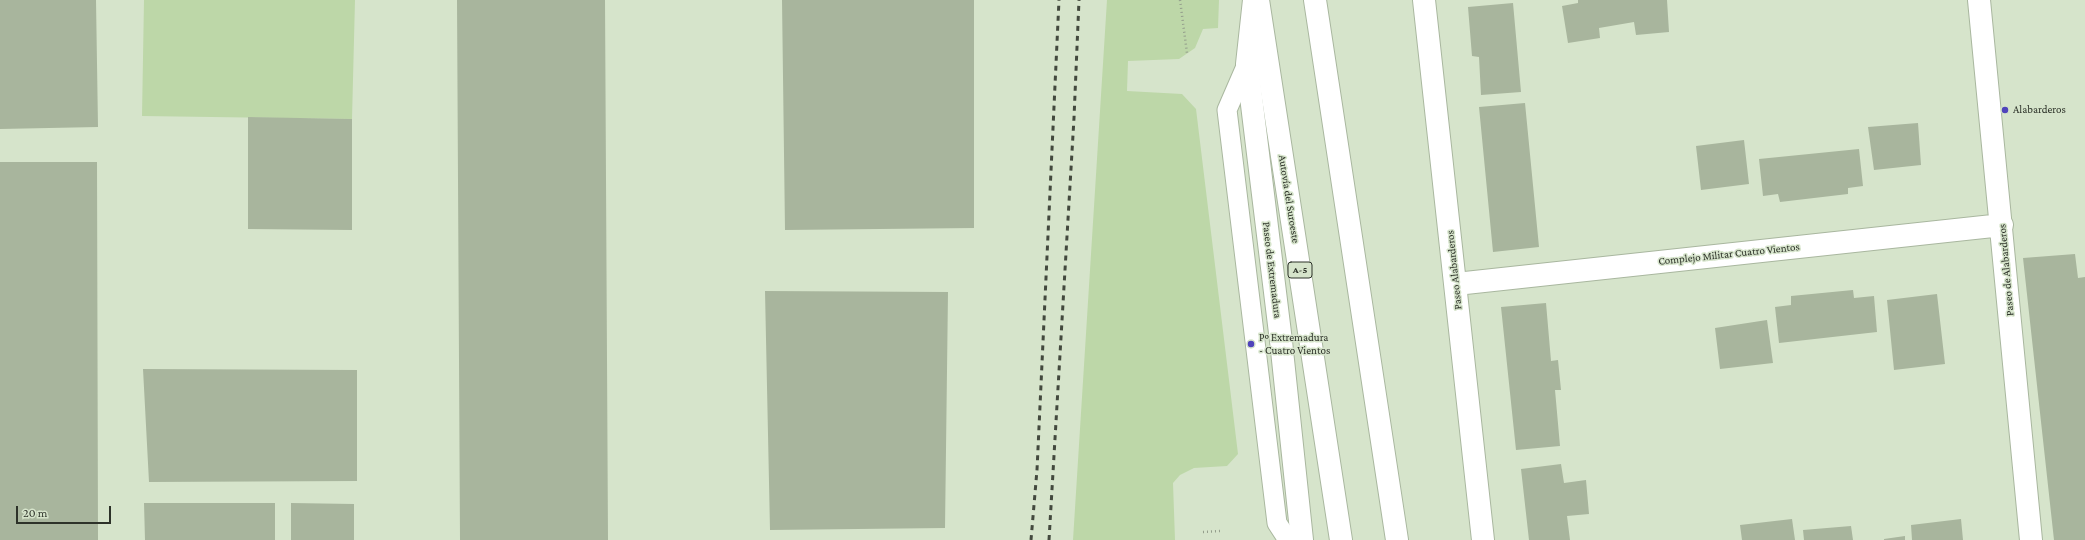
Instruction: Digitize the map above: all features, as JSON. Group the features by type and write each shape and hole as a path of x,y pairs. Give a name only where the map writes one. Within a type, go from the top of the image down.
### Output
{"main road":[{"name":"Paseo de Extremadura","path":"1254,0 1247,64 1281,341 1302,540"},
{"name":"Autovía del Suroeste","path":"1258,0 1341,540"},
{"path":"1315,0 1397,540"},
{"name":"Paseo Alabarderos","path":"1424,0 1456,284 1482,540"},
{"name":"Paseo de Alabarderos","path":"1980,0 2031,540"},
{"name":"Complejo Militar Cuatro Vientos","path":"1456,284 2002,225"}],"lane":[{"path":"1247,64 1227,110 1277,523 1288,540"}],"path":[{"path":"1180,0 1187,53"},
{"path":"1203,532 1221,531"}],"green space":[{"path":"144,0 355,0 352,119 142,116"},
{"path":"1107,0 1219,0 1218,28 1203,29 1195,48 1179,59 1128,61 1127,91 1182,94 1196,109 1238,454 1227,466 1194,468 1180,475 1173,483 1175,540 1073,540"}],"building":[{"path":"0,0 96,0 98,127 0,129"},
{"path":"457,0 605,0 608,540 460,540"},
{"path":"782,0 974,0 974,228 785,230"},
{"path":"1578,0 1667,0 1669,32 1636,35 1634,22 1599,28 1600,38 1568,43 1562,6 1578,3"},
{"path":"1513,3 1521,92 1481,95 1479,57 1472,56 1468,7"},
{"path":"1525,103 1539,247 1493,252 1479,107"},
{"path":"248,117 352,119 352,230 248,229"},
{"path":"1918,123 1921,165 1874,170 1868,127"},
{"path":"1744,140 1749,184 1701,190 1696,146"},
{"path":"1859,149 1863,186 1848,188 1848,194 1780,202 1778,194 1763,196 1759,159"},
{"path":"0,162 97,162 98,540 0,540"},
{"path":"2075,254 2078,278 2085,277 2085,540 2054,540 2023,258"},
{"path":"1853,290 1854,298 1874,296 1877,332 1779,343 1775,307 1791,305 1791,296"},
{"path":"765,291 948,292 945,528 770,530"},
{"path":"1937,294 1945,364 1894,370 1887,300"},
{"path":"1546,303 1551,361 1558,360 1561,390 1555,390 1560,446 1516,450 1501,307"},
{"path":"1767,320 1773,363 1720,369 1715,328"},
{"path":"143,369 357,370 357,481 149,482"},
{"path":"1561,464 1564,483 1586,480 1589,514 1567,516 1570,540 1529,540 1521,469"},
{"path":"144,503 275,503 275,540 145,540"},
{"path":"291,503 354,504 354,540 291,540"},
{"path":"1792,519 1795,540 1742,540 1740,525"},
{"path":"1961,519 1963,540 1912,540 1911,525"},
{"path":"1851,526 1853,540 1804,540 1803,530"},
{"path":"1905,536 1905,540 1884,540 1884,539"}],"railway":[{"path":"1031,540 1037,470 1059,0"},
{"path":"1049,540 1074,118 1079,0"}],"place":[{"name":"Alabarderos","path":"2005,110"},
{"name":"Pº Extremadura - Cuatro Vientos","path":"1251,344"}]}
